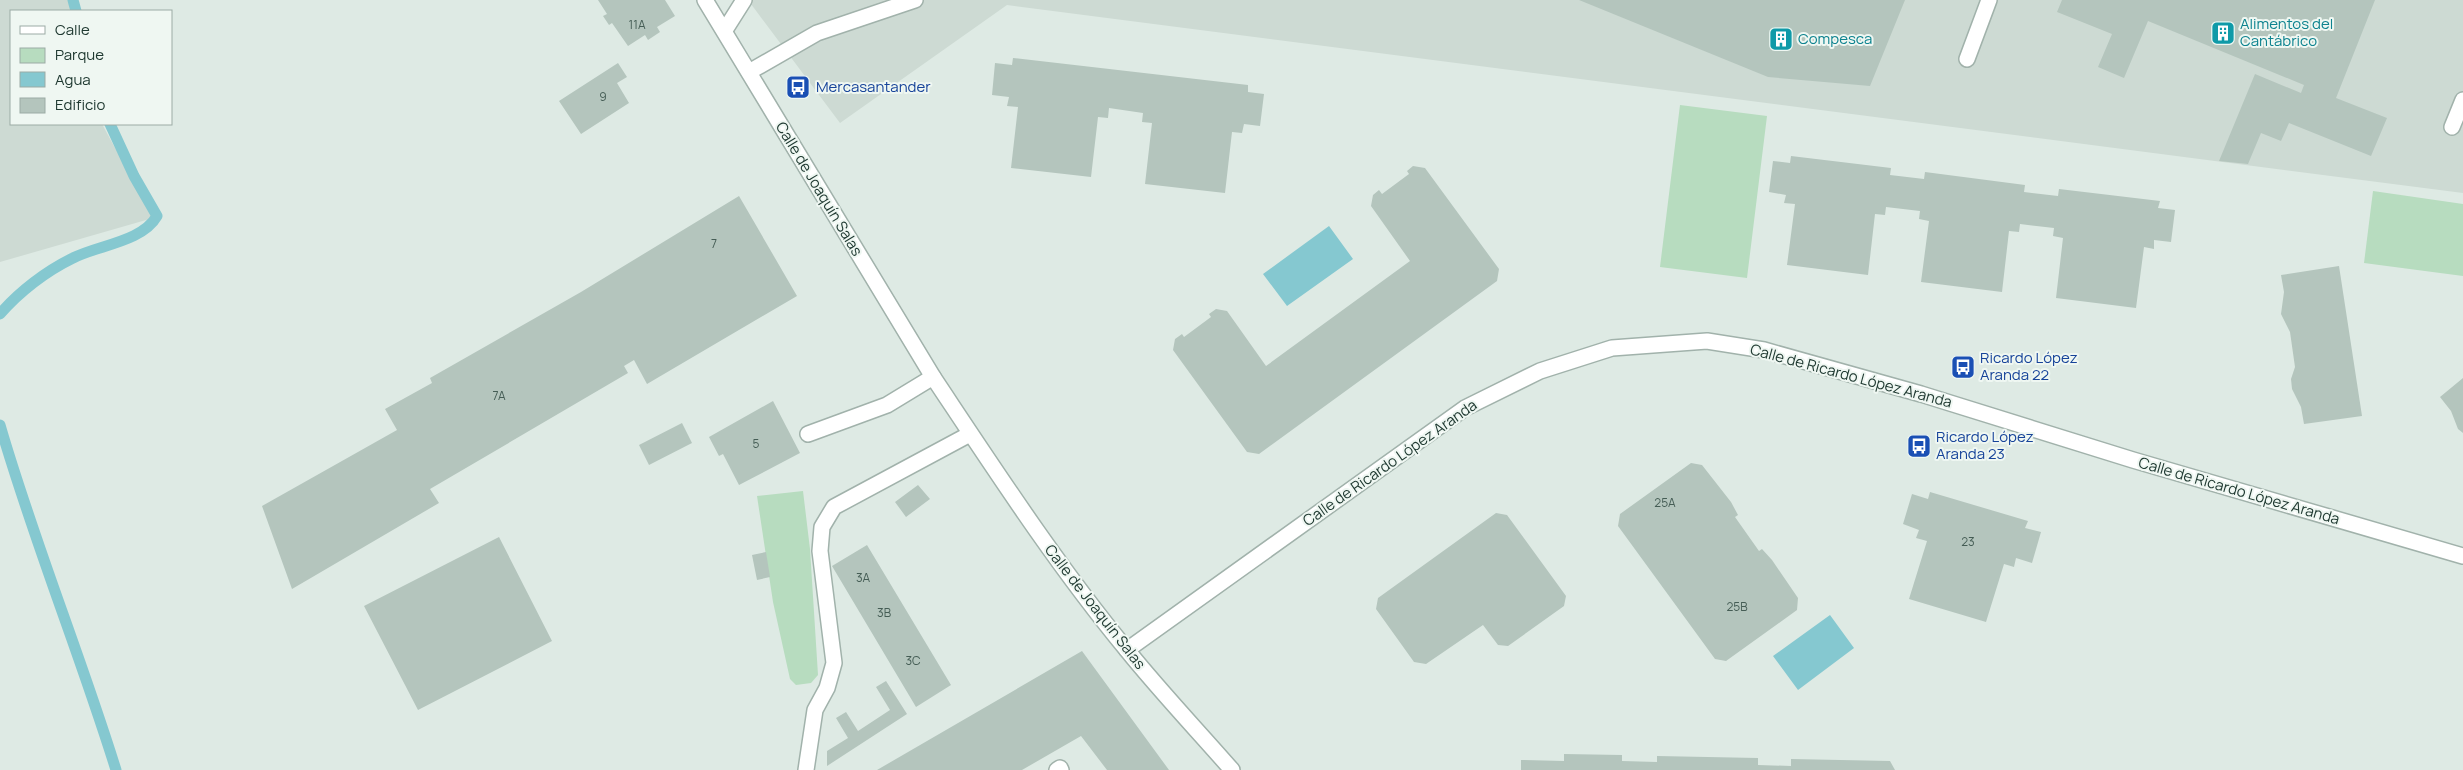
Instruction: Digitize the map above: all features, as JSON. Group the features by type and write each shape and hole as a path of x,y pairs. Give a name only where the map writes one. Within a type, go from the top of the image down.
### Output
{"street":[{"name":"Calle de Joaquín Salas","path":"705,0 933,377 970,434 1042,538 1126,650 1232,770"},
{"path":"724,30 744,0"},
{"path":"749,72 817,33 915,0"},
{"path":"1967,59 1989,0"},
{"path":"2452,127 2463,100"},
{"name":"Calle de Ricardo López Aranda","path":"1126,650 1465,408 1540,371 1612,348 1708,341 1764,350 1920,394 2133,460 2463,556"},
{"path":"808,434 887,405 933,377"},
{"path":"806,770 815,710 827,688 834,663 821,568 822,527 834,507 970,434"},
{"path":"1057,770 1060,768 1061,770"}],"shaded area":[{"path":"0,0 70,0 72,10 10,10 10,125 103,125 153,218 0,262"},
{"name":"Mercasantander","path":"748,0 2463,0 2463,193 1007,5 840,123"}],"green space":[{"path":"1680,105 1767,116 1747,278 1660,267"},
{"path":"2373,191 2463,204 2463,276 2364,263"},
{"path":"803,491 810,549 818,675 811,683 796,685 790,679 773,602 757,496"}],"water":[{"path":"1329,226 1353,259 1287,306 1263,274"},
{"path":"1830,615 1854,648 1798,690 1773,656"}],"building":[{"path":"598,0 665,0 675,16 657,27 660,32 648,40 645,35 628,46 612,23 609,25 603,16 607,14"},
{"name":"Compesca","path":"1579,0 1905,0 1870,86 1768,77"},
{"path":"2062,0 2375,0 2336,98 2387,118 2371,156 2289,123 2281,141 2261,133 2248,164 2219,161 2255,74 2301,93 2304,85 2148,21 2124,78 2098,67 2112,34 2057,12"},
{"path":"1013,58 1248,85 1248,92 1264,94 1260,126 1244,124 1242,133 1232,132 1225,193 1145,184 1152,123 1142,122 1143,113 1109,108 1108,118 1098,117 1091,177 1011,168 1018,107 1007,106 1009,97 992,95 995,63 1012,65"},
{"path":"618,63 627,77 617,83 629,103 581,134 559,101"},
{"path":"1791,156 1891,168 1890,175 1924,179 1925,172 2025,185 2024,192 2058,196 2059,189 2160,201 2158,208 2175,210 2171,242 2154,240 2154,249 2144,247 2136,308 2056,298 2063,238 2053,236 2054,228 2020,224 2019,232 2009,231 2002,292 1921,282 1929,221 1919,219 1920,211 1886,207 1885,215 1875,214 1868,275 1787,265 1795,204 1784,203 1786,195 1769,192 1773,161 1790,163"},
{"path":"1413,166 1425,168 1499,269 1497,281 1259,454 1247,452 1173,350 1175,339 1182,334 1184,337 1211,317 1209,314 1216,309 1227,311 1266,366 1410,261 1371,206 1373,195 1379,190 1382,194 1409,174 1407,171"},
{"path":"739,196 797,296 647,384 634,360 624,366 628,373 430,489 439,503 292,589 262,506 397,430 385,409 432,383 430,378 581,292"},
{"path":"2339,266 2362,416 2304,424 2301,407 2292,389 2291,379 2295,367 2290,332 2281,314 2284,292 2281,275"},
{"path":"2463,378 2463,433 2458,429 2451,411 2440,397"},
{"path":"773,401 800,453 739,485 723,454 719,456 709,437"},
{"path":"682,423 692,443 649,465 639,445"},
{"path":"1691,463 1702,465 1731,502 1738,515 1735,517 1759,551 1762,549 1772,560 1798,598 1797,610 1726,661 1715,659 1618,526 1620,514"},
{"path":"918,485 930,499 906,517 895,502"},
{"path":"1930,492 2028,521 2025,528 2041,532 2032,563 2016,558 2014,567 2004,564 1986,622 1909,599 1927,541 1916,538 1919,530 1903,524 1912,494 1928,499"},
{"path":"1496,513 1507,515 1566,596 1564,606 1508,646 1498,645 1483,625 1426,664 1414,662 1376,609 1378,598"},
{"path":"499,537 552,641 418,710 364,606"},
{"path":"867,545 951,685 916,707 832,566"},
{"path":"766,552 770,577 757,580 752,555"},
{"path":"1082,651 1169,770 1107,770 1081,736 1022,770 877,770"},
{"path":"886,681 907,714 827,766 827,751 848,738 836,718 846,712 858,731 890,710 876,687"},
{"path":"1564,754 1622,755 1622,761 1657,762 1657,756 1758,758 1758,765 1791,766 1791,759 1890,761 1895,770 1521,770 1521,760 1564,761"}],"waterway":[{"path":"73,0 76,10"},
{"path":"0,314 24,290 53,269 73,258 141,232 157,216 134,176 110,125"},
{"path":"0,425 27,512 116,770"}],"place":[{"name":"Alimentos del Cantábrico","path":"2223,33"},
{"name":"Compesca","path":"1781,39"},
{"name":"Mercasantander","path":"798,87"},
{"name":"Ricardo López Aranda 22","path":"1963,367"},
{"name":"Ricardo López Aranda 23","path":"1919,446"}]}
